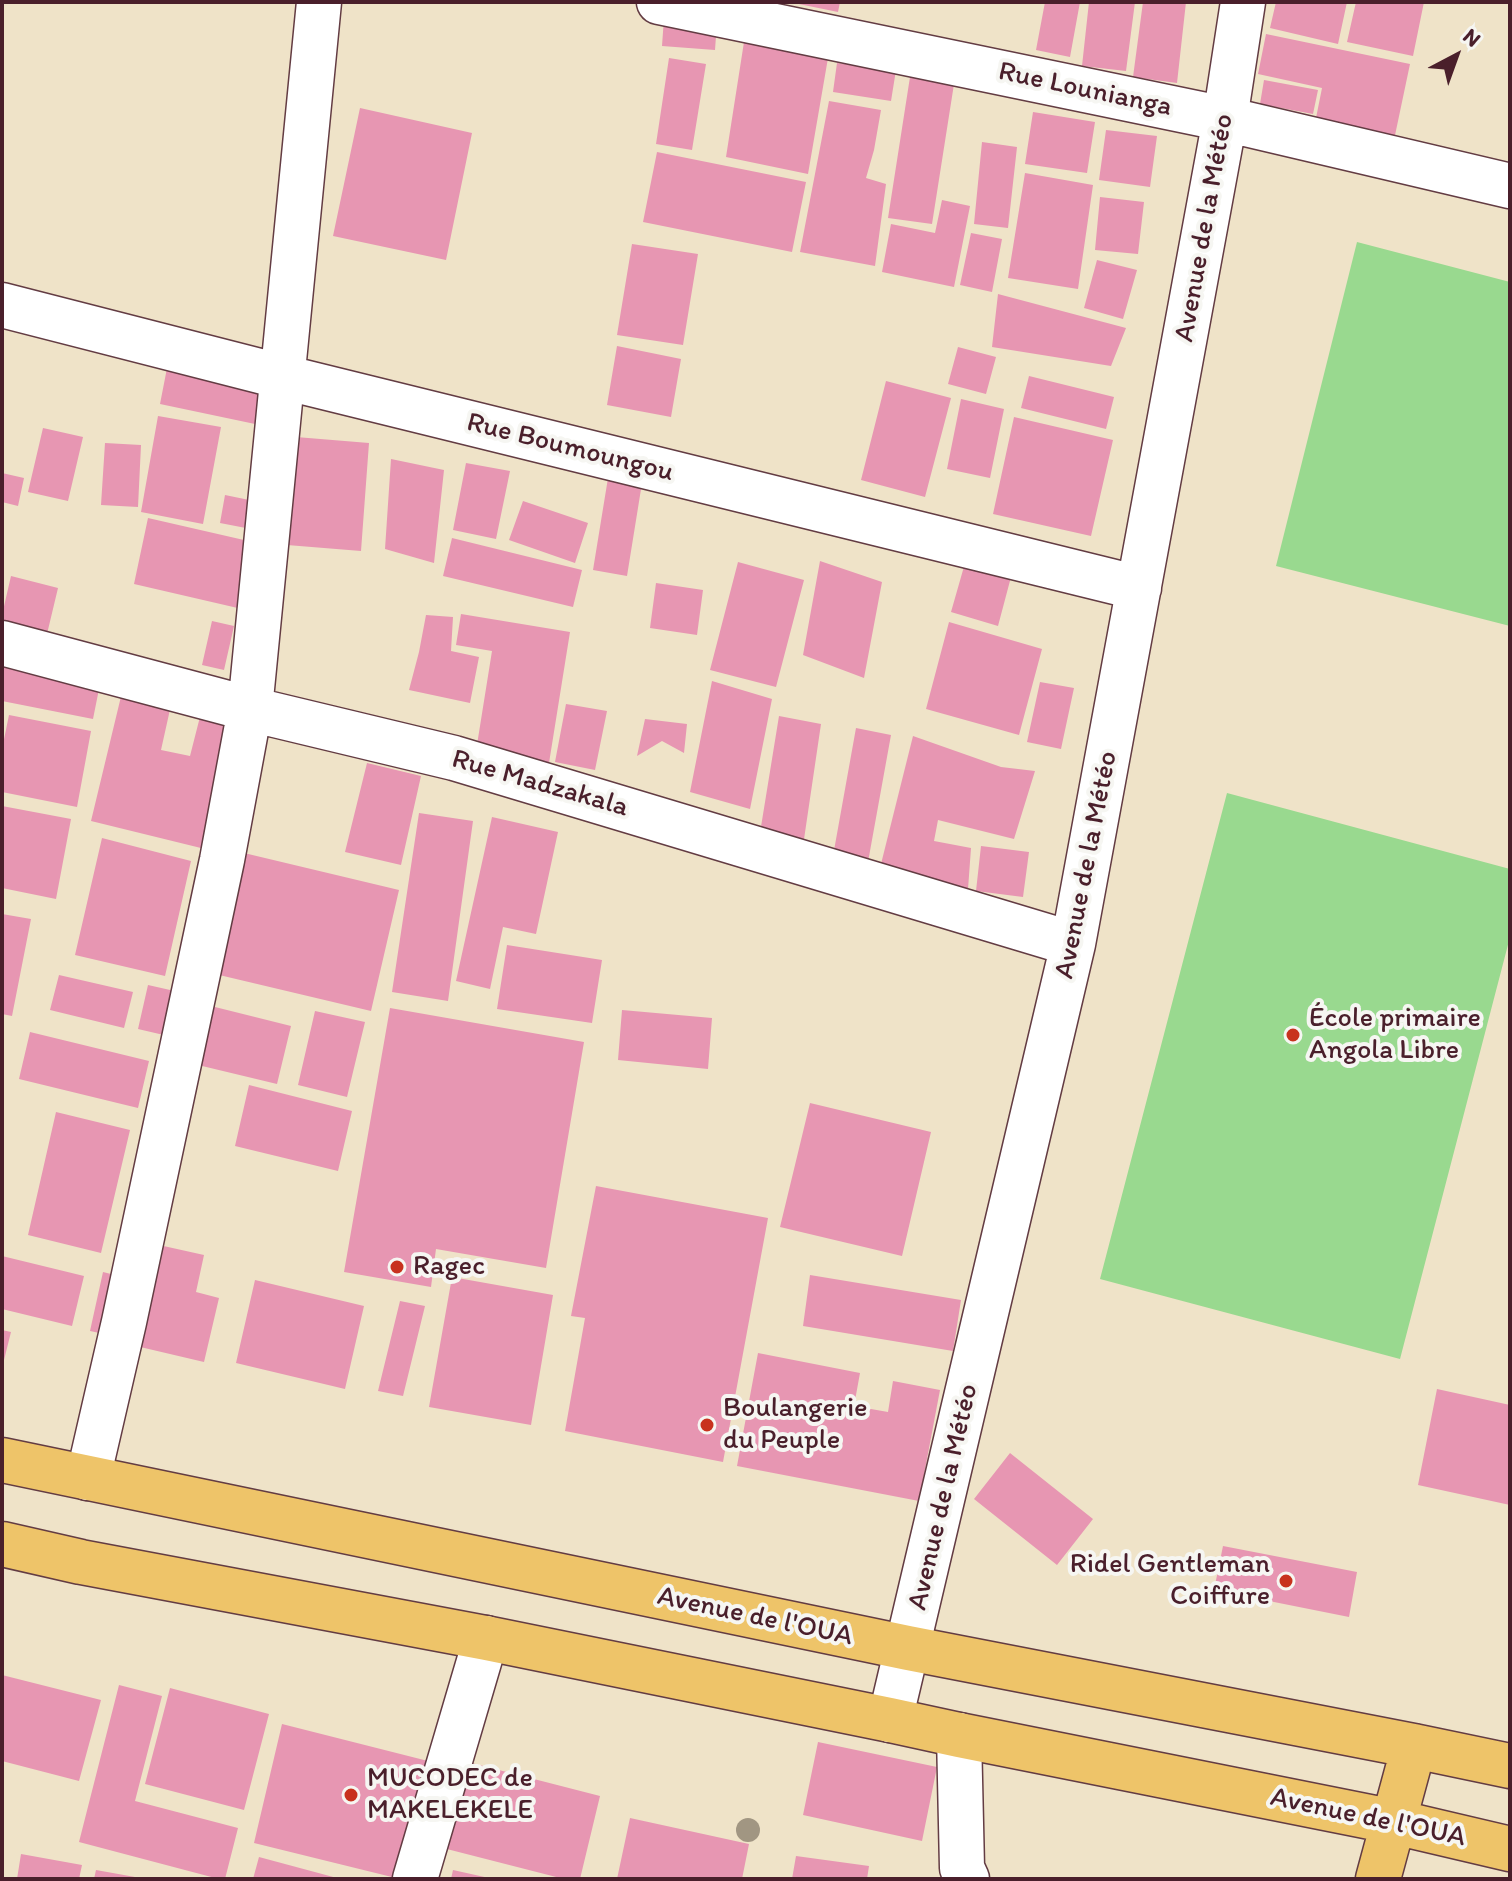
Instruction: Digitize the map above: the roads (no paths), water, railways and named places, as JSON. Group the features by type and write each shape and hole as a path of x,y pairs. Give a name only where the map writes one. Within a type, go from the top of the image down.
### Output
{"main road":[{"name":"Avenue de l'OUA","path":"2,1460 908,1648 1510,1766"},
{"name":"Avenue de l'OUA","path":"2,1544 81,1562 486,1638 1395,1822 1510,1849"},
{"path":"1378,1879 1414,1746"}],"street":[{"path":"88,1478 212,906 250,709 319,2"},
{"name":"Rue Lounianga","path":"659,2 1225,119 1510,186"},
{"name":"Avenue de la Météo","path":"890,1720 1073,944 1225,119 1243,2"},
{"name":"Rue Boumoungou","path":"2,305 1139,588"},
{"name":"Rue Madzakala","path":"2,643 250,709 454,758 1073,944"},
{"path":"415,1879 486,1638"},
{"path":"959,1735 962,1868 967,1879"}],"place":[{"name":"École primaire Angola Libre","path":"1293,1035"},
{"name":"Ragec","path":"397,1267"},
{"name":"Boulangerie du Peuple","path":"707,1425"},
{"name":"Ridel Gentleman Coiffure","path":"1286,1581"},
{"name":"MUCODEC de MAKELEKELE","path":"351,1795"}]}
